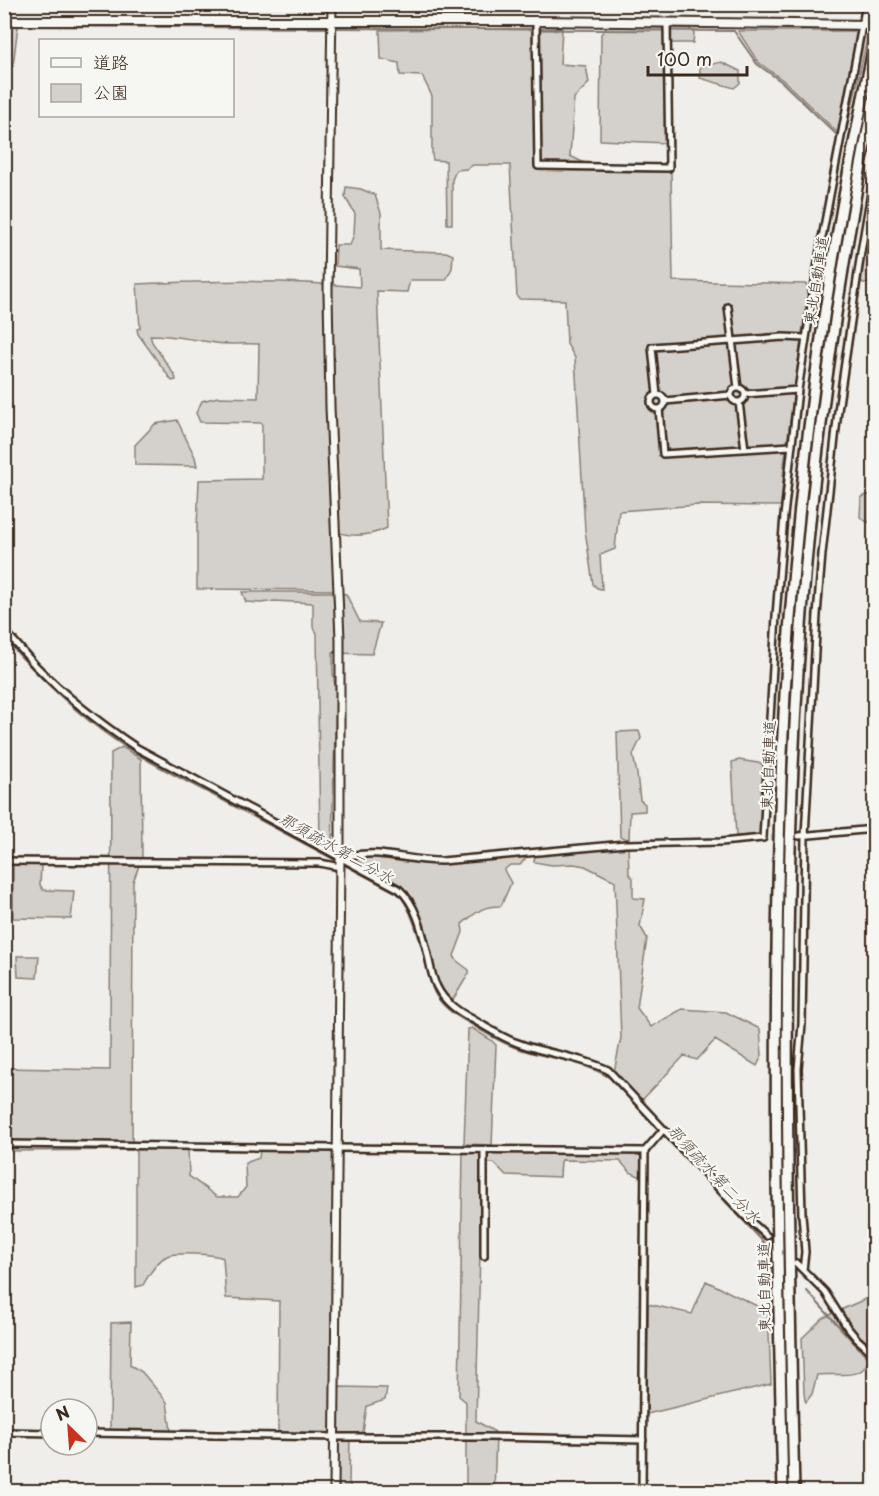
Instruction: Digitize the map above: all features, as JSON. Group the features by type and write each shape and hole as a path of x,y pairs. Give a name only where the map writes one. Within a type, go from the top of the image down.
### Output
{"highway":[{"name":"東北自動車道","path":"783,1491 777,1258 776,991 786,682 803,480 819,352 840,221 874,46"},
{"name":"東北自動車道","path":"794,1491 788,1170 788,991 794,753 814,479 845,255 874,98"}],"main road":[{"path":"4,21 536,21 872,25"}],"street":[{"path":"332,4 328,292 330,407 340,619 334,1491"},
{"path":"340,856 376,854 442,861 625,844 721,842 763,838 784,516 791,446 821,243 866,4"},
{"path":"536,21 537,166 669,168 667,22"},
{"path":"803,1270 805,1252 798,1069 802,1024 802,836 815,615 838,411 874,175"},
{"path":"728,307 738,388"},
{"path":"657,395 652,347 783,337 805,339"},
{"path":"738,388 746,394"},
{"path":"731,395 738,388"},
{"path":"746,394 798,390"},
{"path":"739,402 746,394"},
{"path":"657,395 663,396 665,401 663,407 659,409 653,407 651,402 652,398 657,395"},
{"path":"665,401 731,395"},
{"path":"731,395 734,401 739,402"},
{"path":"739,402 745,449"},
{"path":"659,409 663,454 791,446"},
{"path":"4,630 49,678 108,728 137,748 399,889 413,907 436,986 446,1000 462,1013 516,1043 592,1063 608,1070 745,1216 767,1236"},
{"path":"802,836 874,829"},
{"path":"4,861 320,863 340,867"},
{"path":"642,1491 645,1150 663,1130"},
{"path":"4,1144 645,1150"},
{"path":"484,1150 484,1256"},
{"path":"796,1263 825,1292 857,1339 874,1353"},
{"path":"4,1432 39,1433"},
{"path":"99,1433 643,1440"}],"green space":[{"path":"5,25 18,25 13,66 5,64"},
{"path":"607,27 689,28 694,33 693,43 665,43 666,143 600,140 601,34"},
{"path":"562,28 560,64 586,66 589,83 574,98 570,156 601,171 671,172 673,281 806,284 808,289 784,465 781,506 698,505 619,511 615,549 600,555 602,589 593,584 585,530 575,358 567,344 565,300 520,299 517,297 510,165 473,165 467,169 456,170 452,180 452,224 447,224 446,161 433,160 432,155 432,96 422,76 400,75 399,63 381,59 380,30"},
{"path":"738,31 869,31 845,138 784,81 758,62"},
{"path":"721,62 740,71 740,83 734,88 700,78 700,67"},
{"path":"346,187 361,189 375,195 381,213 381,250 446,252 453,255 452,268 446,280 410,280 407,292 377,291 387,528 362,535 335,532 336,590 197,589 199,480 262,479 262,423 200,422 196,413 202,401 218,397 258,398 259,344 221,344 150,335 152,342 175,376 176,380 172,381 138,334 137,329 140,328 137,284 277,282 360,287 359,269 335,266 336,245 350,245 354,234 355,214 345,197"},
{"path":"874,248 874,282 868,284 859,279 863,251"},
{"path":"177,420 197,466 135,465 135,445 155,424"},
{"path":"874,493 874,522 867,522 860,517 861,497"},
{"path":"242,592 346,594 360,622 381,623 372,654 333,653 336,692 332,842 320,840 317,633 313,627 313,603 246,602"},
{"path":"639,731 641,738 633,755 640,800 645,804 645,811 630,812 629,839 620,837 617,732"},
{"path":"122,747 141,759 142,857 133,882 132,1150 5,1151 5,1068 110,1070 111,753"},
{"path":"739,760 764,764 760,835 736,836 732,762"},
{"path":"628,846 629,874 633,878 633,898 645,899 640,926 647,938 637,1008 651,1027 682,1009 726,1012 760,1029 762,1055 757,1066 715,1040 697,1060 684,1056 643,1099 639,1098 614,1072 621,1038 615,881 585,866 534,862 535,855"},
{"path":"377,856 425,863 523,856 525,859 520,865 510,865 504,870 511,883 501,906 484,909 462,924 463,932 454,956 469,970 469,973 451,1003 437,983 425,932 408,892 353,861 352,858"},
{"path":"13,865 41,865 40,885 43,890 74,891 71,919 13,918"},
{"path":"17,956 39,956 37,978 18,977"},
{"path":"472,1028 496,1045 492,1145 464,1144 468,1029"},
{"path":"136,1147 188,1149 189,1176 217,1197 238,1197 246,1187 245,1163 259,1158 260,1150 330,1151 334,1155 333,1433 278,1432 279,1301 226,1298 223,1258 195,1254 167,1256 150,1273 143,1285 136,1287"},
{"path":"463,1152 641,1154 641,1177 630,1172 620,1161 561,1160 560,1177 506,1175 494,1163 482,1163 476,1421 495,1432 496,1435 494,1491 466,1491 466,1402 459,1396"},
{"path":"706,1281 761,1308 768,1308 771,1384 647,1414 648,1304 692,1314"},
{"path":"874,1295 874,1330 863,1349 869,1360 866,1366 854,1373 817,1375 812,1394 806,1402 802,1338 823,1318"},
{"path":"131,1322 130,1365 142,1372 167,1402 171,1431 110,1430 111,1323"},
{"path":"339,1387 387,1388 385,1400 367,1406 363,1432 350,1434 349,1482 352,1491 337,1492"}],"waterway":[{"path":"4,26 329,28"},
{"path":"334,28 734,31 757,64 782,82 837,135"},
{"name":"那須疏水第二分水","path":"4,638 71,705 128,749 399,894 413,921 432,988 451,1012 508,1045 575,1063 610,1078 768,1247"},
{"name":"那須疏水第二分水","path":"807,1291 855,1344 866,1355 874,1359"}],"tunnel":[{"path":"781,615 812,615"},
{"path":"763,838 799,836"}]}
